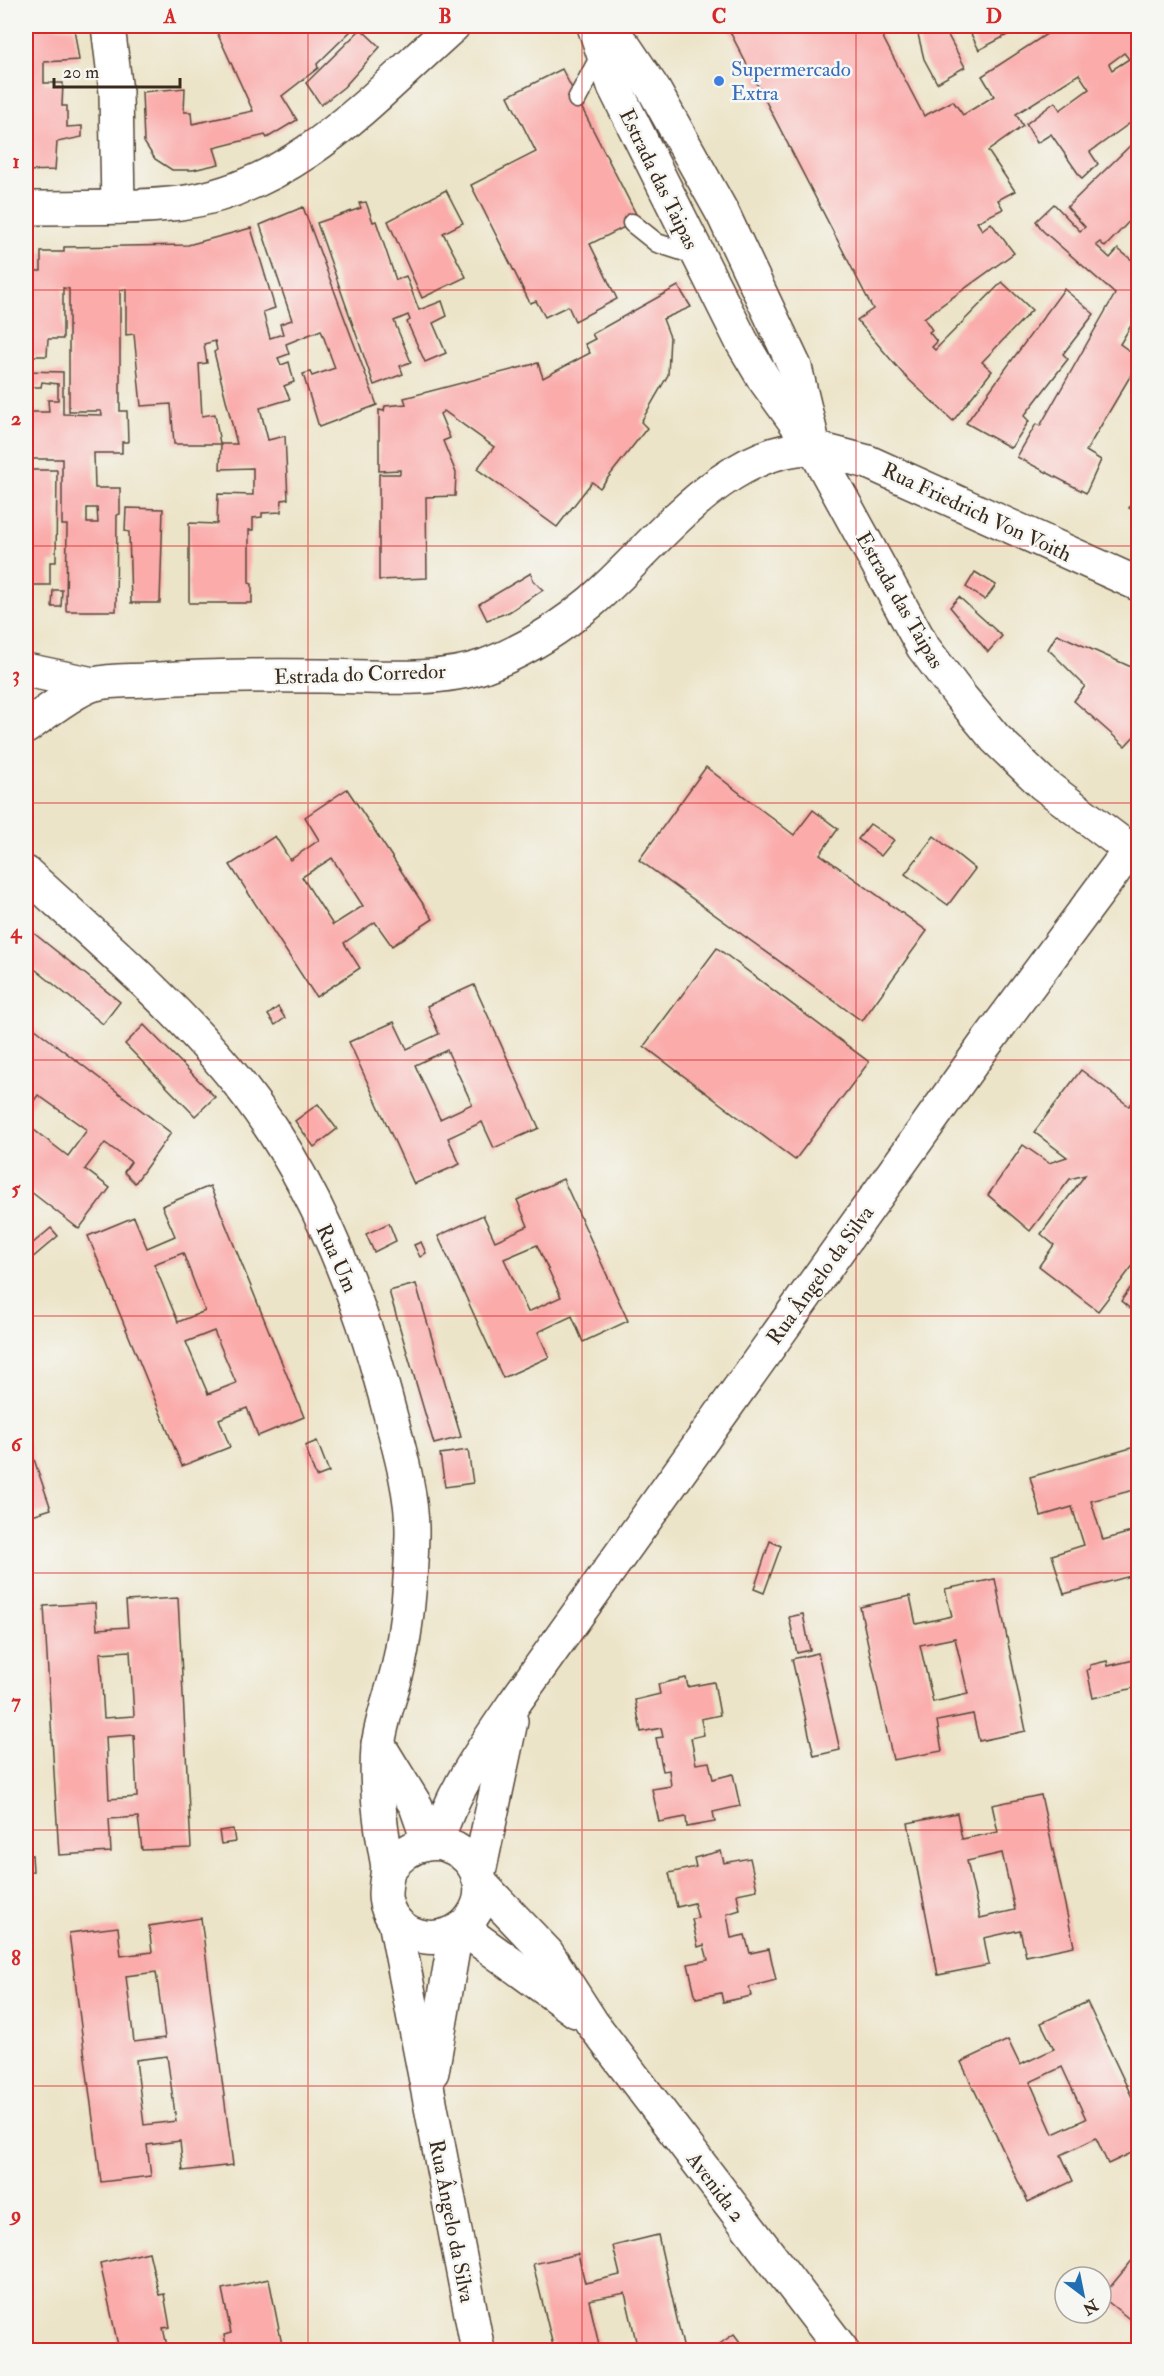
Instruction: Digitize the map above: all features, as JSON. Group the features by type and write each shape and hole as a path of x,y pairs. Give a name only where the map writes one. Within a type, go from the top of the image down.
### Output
{"street":[{"path":"108,26 116,92 118,207"},
{"path":"26,208 118,207 181,203 238,189 292,162 336,131 382,93 453,26"},
{"name":"Estrada das Taipas","path":"600,35 614,86 697,256 758,370 814,448 923,647 995,738 1043,784 1134,853"},
{"name":"Estrada das Taipas","path":"600,35 625,47 654,90 723,214 795,367 814,448"},
{"name":"Estrada do Corredor","path":"26,727 93,684 220,677 398,676 439,674 483,667 555,629 615,580 673,521 720,484 758,460 792,448 814,448"},
{"name":"Rua Friedrich Von Voith","path":"814,448 868,462 1138,584"},
{"path":"26,670 93,684"},
{"name":"Rua Ângelo da Silva","path":"433,1843 454,1801 515,1701 984,1046 1134,853"},
{"name":"Rua Um","path":"26,873 118,957 240,1085 284,1150 319,1215 356,1300 400,1455 412,1529 410,1599 399,1662 378,1744 380,1825 389,1869"},
{"name":"Rua Ângelo da Silva","path":"479,1880 515,1701"},
{"path":"378,1744 416,1806 433,1843"},
{"path":"479,1880 479,1900 474,1915 459,1930 440,1938 424,1938 408,1932 395,1921 387,1905 384,1887 389,1869 408,1850 433,1843 454,1848 470,1860 479,1880 547,1953 592,2023"},
{"name":"Rua Ângelo da Silva","path":"395,1921 429,2092 466,2300 478,2350"},
{"path":"459,1930 592,2023"},
{"name":"Rua Ângelo da Silva","path":"429,2092 459,1930"},
{"name":"Avenida 2","path":"592,2023 842,2350"}],"lane":[{"path":"577,99 600,35"},
{"path":"632,223 657,243 697,256"}],"building":[{"path":"26,26 74,28 79,60 44,62 44,83 63,83 62,106 67,106 67,127 82,126 82,137 57,142 55,170 26,171"},
{"path":"214,26 356,26 317,64 318,68 282,96 297,120 267,138 265,135 214,148 219,164 193,170 172,170 155,159 144,142 142,92 185,88 184,112 191,112 192,124 253,111"},
{"path":"727,26 877,26 924,116 953,101 963,115 994,96 982,76 1059,26 1138,26 1138,126 1133,121 1090,152 1098,164 1082,179 1051,134 1037,143 1026,124 1055,102 1060,110 1089,89 1079,74 1016,114 1023,126 988,151 1015,191 998,200 1003,209 977,222 982,230 991,223 1014,253 924,318 932,330 929,332 937,342 932,347 935,350 1002,282 1032,310 982,362 992,371 953,421 904,375 857,320 873,309","holes":["1124,53 1129,59 1112,70 1109,64"]},
{"path":"916,26 943,26 965,67 937,83 924,59"},
{"path":"967,26 1024,26 979,50"},
{"path":"361,29 380,47 344,87 321,105 306,83"},
{"path":"562,69 639,220 590,244 617,299 575,321 568,306 545,317 536,301 530,303 471,185 536,152 508,96"},
{"path":"1138,138 1138,212 1105,247 1100,242 1096,245 1110,258 1118,249 1138,265 1138,314 1120,344 1138,357 1138,363 1086,451 1101,460 1086,493 1017,457 1036,424 1040,426 1115,294 1043,231 1036,221 1054,204 1080,231 1085,227 1067,207"},
{"path":"446,190 463,223 443,233 466,277 422,298 388,221"},
{"path":"366,202 373,222 376,221 396,280 406,276 419,310 442,301 447,316 433,323 446,353 425,362 407,322 410,320 408,315 394,321 411,362 400,366 403,374 374,385 317,223 361,208 359,203"},
{"path":"303,207 377,405 319,427 303,374 310,372 312,376 335,368 321,330 286,344 289,354 278,358 281,365 289,362 294,382 284,386 290,399 260,408 268,440 285,436 288,499 282,500 281,512 262,513 262,517 253,518 253,530 249,530 249,583 252,584 252,603 189,603 189,523 217,524 218,494 253,495 253,468 220,469 221,444 237,444 214,352 217,350 215,341 204,344 207,363 199,364 202,416 215,414 220,444 174,444 171,404 141,406 134,334 126,335 126,289 120,290 120,411 127,411 128,442 122,442 122,453 94,453 95,488 120,488 120,514 117,515 116,611 66,611 67,525 62,525 62,459 28,459 28,470 57,470 56,562 50,562 50,585 28,585 28,634 26,634 26,412 49,412 48,400 58,400 58,384 42,382 41,387 26,387 26,371 63,372 63,414 102,415 101,411 69,411 69,289 63,288 63,339 48,339 47,356 26,356 26,271 41,271 41,252 64,252 64,247 188,245 251,228 275,308 263,312 270,338 283,334 280,324 292,320 260,225","holes":["87,508 97,508 98,523 87,523"]},
{"path":"678,286 691,307 663,319 670,337 668,375 641,422 647,428 600,488 592,482 557,527 477,469 494,447 444,411 440,414 450,438 443,441 456,473 455,496 426,497 427,578 379,580 379,474 400,474 400,470 379,471 379,410 384,411 385,406 406,404 404,398 538,363 543,378 590,353 585,344 595,339 592,334"},
{"path":"1064,289 1094,314 1063,354 1068,359 1024,416 1029,421 1011,448 966,423"},
{"path":"1138,374 1138,397 1131,392"},
{"path":"1138,487 1138,512 1129,508"},
{"path":"126,508 163,509 160,603 131,603 129,532 125,531"},
{"path":"975,572 996,585 985,600 966,587"},
{"path":"531,573 533,580 543,590 509,612 487,620 479,604"},
{"path":"53,590 62,590 61,607 52,607"},
{"path":"959,597 1002,636 988,652 950,607"},
{"path":"1057,634 1138,670 1138,732 1125,746 1074,701 1085,686 1048,649"},
{"path":"706,767 794,835 813,810 838,829 820,854 927,931 862,1021 639,860"},
{"path":"347,789 433,919 392,946 375,922 344,943 360,968 316,997 230,865 275,836 290,860 319,840 305,817","holes":["332,858 363,906 333,925 302,877"]},
{"path":"870,824 894,840 881,856 858,839"},
{"path":"934,836 975,869 948,905 905,874"},
{"path":"26,927 120,1002 103,1024 26,962"},
{"path":"717,948 869,1062 795,1160 644,1046"},
{"path":"474,985 539,1128 494,1148 482,1122 448,1138 460,1164 414,1184 349,1042 394,1022 407,1049 439,1034 427,1006","holes":["447,1050 472,1104 440,1119 415,1065"]},
{"path":"278,1007 285,1018 275,1025 268,1015"},
{"path":"26,1022 171,1133 135,1183 124,1172 131,1162 105,1143 85,1169 110,1188 79,1229 26,1188 26,1124 68,1156 87,1130 38,1095 26,1112"},
{"path":"144,1025 215,1097 195,1116 125,1044"},
{"path":"1081,1070 1129,1106 1138,1096 1138,1259 1098,1311 1039,1266 1054,1245 1041,1234 1085,1175 1070,1179 1030,1231 988,1195 1023,1145 1049,1163 1067,1157 1034,1132"},
{"path":"318,1104 337,1129 314,1147 295,1121"},
{"path":"563,1179 628,1321 583,1342 572,1316 538,1332 549,1357 503,1378 438,1236 483,1215 495,1241 528,1226 517,1200","holes":["537,1245 561,1297 528,1312 504,1259"]},
{"path":"210,1186 304,1417 258,1436 247,1408 219,1419 230,1447 182,1466 88,1236 134,1217 147,1248 175,1236 162,1206","holes":["183,1253 205,1311 178,1322 154,1264","214,1331 236,1383 208,1394 186,1342"]},
{"path":"389,1223 396,1241 374,1252 366,1234"},
{"path":"51,1228 58,1236 31,1259 26,1249"},
{"path":"421,1242 426,1253 420,1257 414,1245"},
{"path":"1138,1277 1138,1315 1121,1301"},
{"path":"416,1284 461,1437 434,1444 389,1291"},
{"path":"26,1436 51,1509 26,1517"},
{"path":"317,1441 329,1472 316,1477 305,1446"},
{"path":"1138,1446 1138,1489 1091,1501 1103,1540 1138,1530 1138,1574 1064,1594 1052,1555 1084,1545 1072,1507 1041,1516 1030,1477"},
{"path":"468,1450 473,1483 445,1487 440,1454"},
{"path":"770,1541 781,1546 764,1593 754,1589"},
{"path":"995,1579 1026,1731 979,1741 973,1714 937,1721 942,1751 893,1760 860,1607 910,1596 916,1624 952,1616 945,1589","holes":["955,1638 968,1694 933,1702 920,1645"]},
{"path":"178,1598 191,1848 142,1850 138,1817 109,1819 111,1852 59,1855 44,1606 95,1603 97,1629 128,1627 126,1601","holes":["130,1651 134,1716 104,1718 100,1653","134,1735 137,1797 109,1799 106,1737"]},
{"path":"803,1614 810,1650 797,1653 789,1617"},
{"path":"818,1653 840,1750 814,1756 792,1659"},
{"path":"1138,1659 1138,1687 1093,1698 1087,1670 1090,1669 1090,1665 1107,1661 1108,1666"},
{"path":"686,1678 688,1687 714,1682 720,1715 701,1719 704,1735 691,1738 696,1764 709,1762 713,1779 733,1774 740,1806 713,1812 715,1822 687,1827 686,1817 659,1822 652,1789 671,1786 669,1770 663,1771 656,1738 663,1737 661,1728 641,1732 635,1700 660,1694 658,1684"},
{"path":"1041,1795 1074,1946 1026,1956 1020,1930 984,1938 989,1965 938,1975 908,1823 957,1813 962,1839 998,1832 992,1805","holes":["1002,1853 1015,1910 980,1918 967,1861"]},
{"path":"233,1829 235,1842 221,1844 219,1831"},
{"path":"721,1851 724,1863 750,1858 757,1890 737,1894 740,1910 727,1914 731,1938 745,1935 750,1953 769,1949 776,1980 749,1987 751,1996 723,2002 721,1993 696,1998 688,1964 708,1960 704,1945 698,1947 692,1919 698,1918 694,1903 677,1907 669,1873 696,1867 694,1858"},
{"path":"32,1855 33,1871 26,1872 26,1856"},
{"path":"201,1918 233,2165 183,2171 180,2141 147,2145 151,2176 101,2182 69,1933 118,1927 121,1956 152,1952 149,1926","holes":["156,1972 165,2038 134,2042 126,1976","167,2056 176,2121 144,2125 136,2060"]},
{"path":"1087,2002 1138,2110 1138,2150 1108,2164 1096,2138 1061,2155 1073,2181 1028,2202 961,2062 1008,2040 1020,2065 1054,2049 1041,2023","holes":["1062,2067 1086,2119 1053,2134 1030,2082"]},
{"path":"658,2235 684,2350 638,2350 625,2293 589,2300 600,2350 554,2350 533,2264 578,2254 585,2283 620,2275 613,2246"},
{"path":"149,2252 159,2295 164,2294 170,2327 163,2328 168,2350 119,2350 100,2263"},
{"path":"1134,2258 1138,2261 1138,2326 1113,2306 1113,2284"},
{"path":"269,2279 283,2350 227,2350 224,2335 231,2333 222,2289"},
{"path":"734,2334 746,2350 711,2350"}],"place":[{"name":"Supermercado Extra","path":"719,81"}]}
